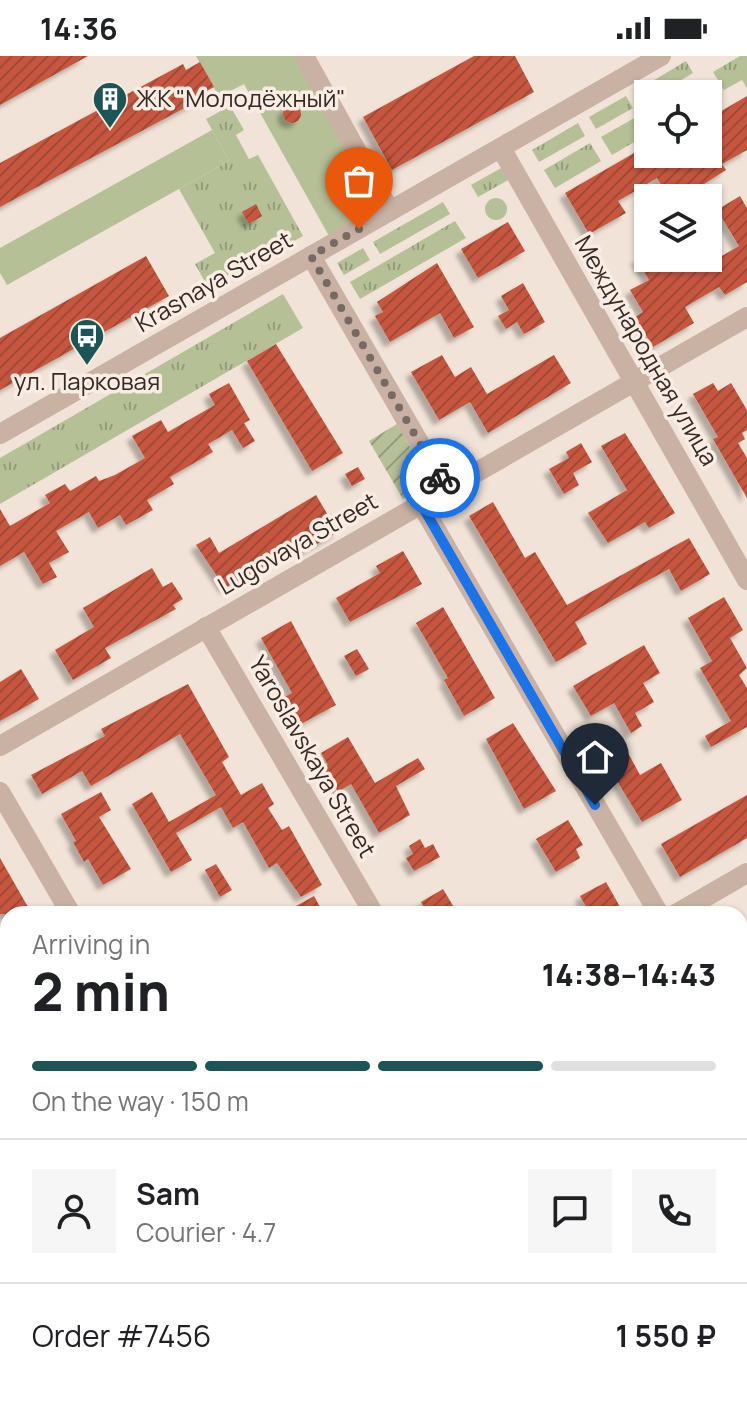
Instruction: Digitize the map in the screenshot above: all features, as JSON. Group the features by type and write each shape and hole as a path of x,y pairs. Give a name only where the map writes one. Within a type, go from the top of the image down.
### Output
{"street":[{"path":"304,56 390,211"},
{"name":"Krasnaya Street","path":"0,434 661,56"},
{"name":"Международная улица","path":"501,148 747,580"},
{"path":"311,256 446,489"},
{"name":"Lugovaya Street","path":"0,746 747,317"},
{"path":"421,504 654,906"},
{"name":"Yaroslavskaya Street","path":"206,627 369,906"},
{"path":"0,792 66,906"},
{"path":"690,906 747,873"}],"green space":[{"path":"196,56 294,56 379,208 329,236 244,84 219,97"},
{"path":"740,56 747,56 747,88 742,80 724,90 722,80 718,80 713,72"},
{"path":"686,61 693,73 681,80 654,80"},
{"path":"626,96 633,108 596,129 589,117"},
{"path":"230,106 244,130 236,135 249,159 258,155 303,236 209,289 195,264 215,253 179,189 229,161 206,119"},
{"path":"634,118 634,142 612,155 601,137"},
{"path":"578,123 585,136 539,162 532,150"},
{"path":"212,130 229,161 7,285 0,273 0,248"},
{"path":"590,143 601,161 555,188 544,170"},
{"path":"503,167 510,179 478,197 471,185"},
{"path":"496,198 504,201 507,209 504,217 496,220 488,217 485,209 488,201"},
{"path":"443,202 450,214 380,254 373,242"},
{"path":"455,221 466,238 360,299 350,282"},
{"path":"363,248 370,260 344,275 337,263"},
{"path":"283,294 303,328 0,504 0,458"},
{"path":"397,424 431,483 403,499 369,441"}],"building":[{"path":"0,56 88,56 0,105"},
{"path":"474,56 515,56 534,92 392,170 363,117"},
{"name":"ЖК \"Молодёжный\"","path":"200,62 214,87 203,93 205,97 0,207 0,163 183,64 186,70"},
{"path":"747,96 747,150 722,164 722,111"},
{"path":"292,105 301,114 292,123 283,114"},
{"path":"634,153 634,168 722,168 722,164 726,170 704,184 661,184 657,178 647,184 634,184 634,192 618,201 626,213 589,234 565,193"},
{"path":"740,196 747,208 747,282 725,295 719,287 685,307 694,323 653,347 635,317 643,312 630,290 649,280 644,272 722,272 722,256 739,246 722,218 722,207"},
{"path":"256,204 262,216 249,224 242,212"},
{"path":"508,222 525,251 478,278 461,249"},
{"path":"146,256 169,296 0,390 0,338"},
{"path":"437,263 474,327 454,338 440,313 390,342 375,316 383,312 377,302"},
{"path":"523,283 545,322 524,334 517,322 506,329 498,316 509,310 501,296"},
{"path":"276,344 343,453 312,471 247,361"},
{"path":"442,355 455,377 471,367 487,394 554,355 571,383 488,433 470,402 439,420 411,372"},
{"path":"229,383 250,420 244,423 255,441 243,448 232,430 208,444 213,452 170,477 174,484 147,500 153,510 126,525 120,515 98,528 89,512 56,531 69,552 49,563 57,577 43,584 24,552 0,566 0,509 10,526 50,503 45,495 65,484 70,491 96,476 99,481 115,475 145,458 132,436 161,420 168,432 215,405 209,394"},
{"path":"713,383 718,391 731,383 747,410 747,430 742,433 745,439 738,443 747,458 747,498 713,439 718,437 693,394"},
{"path":"625,433 675,513 649,528 645,522 608,543 588,513 627,490 601,446"},
{"path":"581,443 592,462 573,473 579,485 564,494 549,469 569,458 566,452"},
{"path":"358,467 365,479 352,486 345,474"},
{"path":"316,495 338,532 303,552 300,546 225,588 196,545 210,537 219,553"},
{"path":"493,502 525,558 535,552 567,605 689,538 710,574 681,591 669,569 625,593 575,622 587,644 556,662 469,516"},
{"path":"403,551 422,584 350,622 336,598 380,573 376,566"},
{"path":"152,568 163,587 172,582 183,599 173,605 176,609 105,648 111,658 73,680 55,650 94,627 83,608"},
{"path":"724,597 743,630 730,638 747,668 739,675 747,688 747,727 711,747 705,736 731,721 700,668 712,661 688,618"},
{"path":"443,607 495,698 464,716 444,680 448,678 416,623"},
{"path":"291,621 336,705 299,725 284,697 292,693 261,638"},
{"path":"644,645 660,673 643,683 654,702 635,713 642,726 631,733 614,703 591,716 573,686"},
{"path":"357,649 369,669 356,676 344,656"},
{"path":"21,669 39,699 0,721 0,682"},
{"path":"188,684 229,757 222,762 241,795 262,783 274,804 268,808 282,830 289,826 322,885 301,897 277,863 269,868 243,822 233,828 221,807 176,833 192,860 171,872 132,804 152,792 169,822 216,795 180,734 91,786 82,771 42,794 31,775 105,736 101,729"},
{"path":"513,723 556,791 524,809 486,739"},
{"path":"348,737 375,783 418,758 425,769 396,786 410,815 379,833 351,784 338,792 324,767 328,765 321,753"},
{"path":"627,751 640,775 661,763 682,800 642,822 606,763"},
{"path":"101,792 111,810 99,817 131,869 103,885 88,859 84,862 61,814"},
{"path":"747,795 747,838 680,877 661,844"},
{"path":"568,820 583,845 576,849 580,858 556,872 536,839"},
{"path":"420,839 425,848 433,844 440,857 414,871 406,858 413,854 409,846"},
{"path":"0,858 27,906 0,906"},
{"path":"216,864 232,890 220,897 205,870"},
{"path":"606,882 620,906 586,906 580,896"},
{"path":"443,889 453,906 423,906 421,902"},
{"path":"314,896 320,906 296,906"}],"way so far":[{"path":"359,229 311,256 440,478"}],"place":[{"name":"ЖК \"Молодёжный\"","path":"110,130"},
{"name":"ул. Парковая","path":"87,367"}],"route":[{"path":"440,478 446,489 421,504 595,805"}]}
